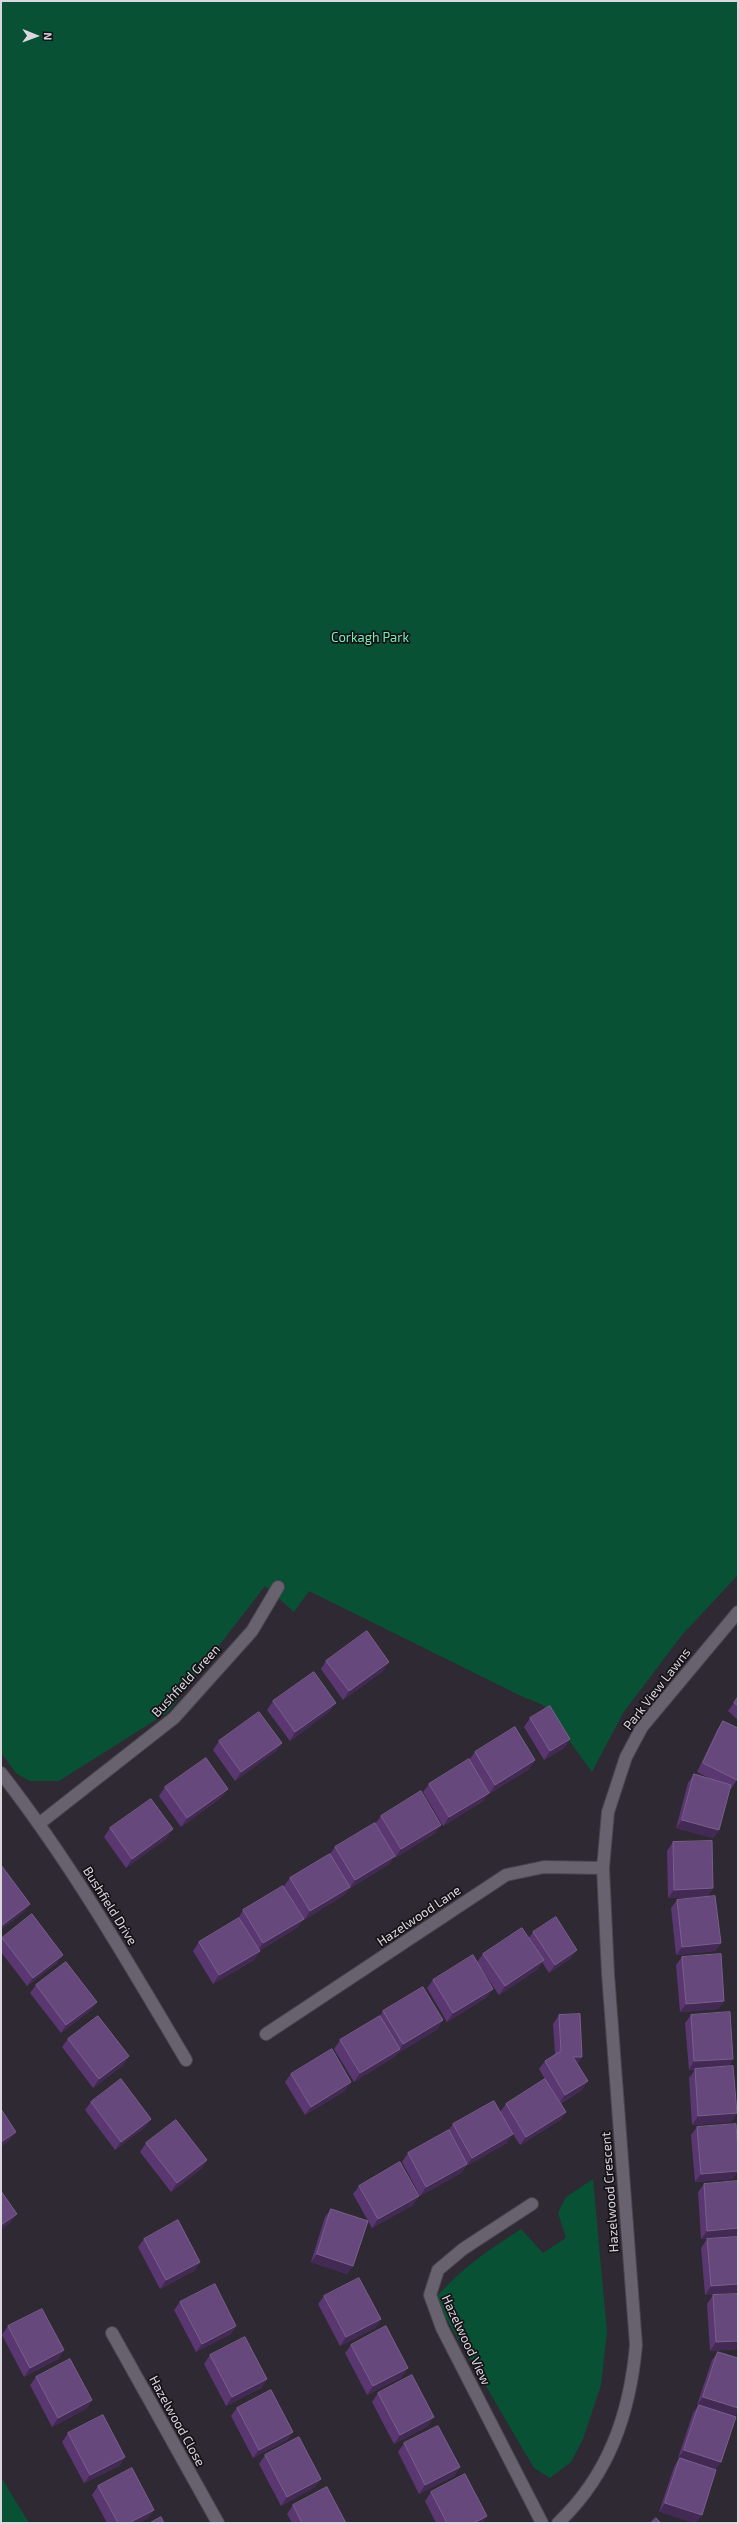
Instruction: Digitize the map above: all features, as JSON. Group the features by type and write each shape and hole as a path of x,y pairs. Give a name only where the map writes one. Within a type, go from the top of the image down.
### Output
{"street":[{"name":"Bushfield Green","path":"40,1823 174,1718 252,1631 278,1587"},
{"name":"Park View Lawns","path":"606,1839 608,1812 626,1757 642,1727 738,1612"},
{"name":"Bushfield Drive","path":"1,1773 40,1823 114,1937 186,2060"},
{"name":"Hazelwood Crescent","path":"558,2523 574,2508 606,2461 625,2413 632,2382 636,2345 608,1974 603,1868 606,1839"},
{"name":"Hazelwood Lane","path":"266,2034 506,1875 544,1868 603,1868"},
{"name":"Hazelwood View","path":"532,2204 463,2249 438,2270 430,2295 442,2328 542,2523"},
{"name":"Hazelwood Close","path":"112,2333 218,2523"}],"green space":[{"name":"Corkagh Park","path":"1,1 738,1 738,1575 682,1635 623,1713 592,1772 543,1705 521,1696 309,1591 294,1612 265,1586 168,1712 59,1781 30,1781 17,1774 1,1753"},
{"path":"593,2179 607,2332 601,2385 583,2439 571,2462 550,2478 534,2468 444,2315 437,2296 456,2277 477,2260 521,2229 543,2253 566,2238 558,2213 566,2197"},
{"path":"1,2477 29,2523 1,2523"}],"building":[{"path":"367,1631 389,1662 349,1691 326,1661"},
{"path":"314,1672 336,1703 295,1732 273,1701"},
{"path":"738,1697 738,1706 734,1703"},
{"path":"550,1706 570,1739 550,1751 530,1718"},
{"path":"259,1712 282,1743 241,1772 219,1741"},
{"path":"723,1721 738,1728 737,1780 703,1763"},
{"path":"515,1727 535,1760 495,1785 475,1752"},
{"path":"206,1758 228,1789 187,1818 165,1787"},
{"path":"469,1759 489,1793 449,1817 429,1784"},
{"path":"694,1774 731,1785 719,1830 682,1820"},
{"path":"421,1791 441,1825 401,1849 381,1816"},
{"path":"151,1799 173,1829 132,1859 110,1828"},
{"path":"375,1823 395,1856 355,1880 335,1847"},
{"path":"712,1841 713,1888 674,1890 673,1842"},
{"path":"330,1854 350,1887 310,1911 290,1878"},
{"path":"1,1865 30,1904 1,1926"},
{"path":"283,1886 304,1919 263,1943 243,1910"},
{"path":"715,1896 721,1943 682,1947 677,1900"},
{"path":"32,1914 63,1955 33,1978 2,1938"},
{"path":"556,1917 577,1950 555,1965 533,1932"},
{"path":"239,1918 260,1951 219,1975 199,1942"},
{"path":"522,1928 544,1960 505,1986 483,1954"},
{"path":"721,1954 724,2001 686,2004 682,1957"},
{"path":"473,1955 493,1989 453,2013 433,1980"},
{"path":"66,1962 97,2002 66,2025 36,1985"},
{"path":"423,1987 443,2020 403,2044 383,2011"},
{"path":"730,2012 733,2059 694,2061 691,2015"},
{"path":"580,2014 582,2057 573,2057 588,2081 565,2095 545,2061 561,2051 559,2015"},
{"path":"98,2016 129,2056 99,2079 68,2039"},
{"path":"380,2016 400,2049 360,2073 340,2040"},
{"path":"332,2049 351,2082 311,2107 291,2074"},
{"path":"733,2066 737,2113 698,2116 695,2069"},
{"path":"121,2079 151,2119 121,2142 91,2102"},
{"path":"545,2079 566,2112 526,2137 506,2104"},
{"path":"494,2101 513,2134 472,2158 453,2124"},
{"path":"1,2109 16,2132 1,2142"},
{"path":"176,2120 207,2160 177,2183 146,2143"},
{"path":"736,2124 738,2171 701,2174 697,2127"},
{"path":"449,2130 467,2164 426,2187 408,2153"},
{"path":"400,2162 419,2196 378,2219 359,2186"},
{"path":"738,2181 738,2228 707,2231 704,2184"},
{"path":"1,2191 17,2214 1,2225"},
{"path":"331,2209 368,2221 353,2266 317,2254"},
{"path":"178,2220 200,2262 166,2280 144,2239"},
{"path":"738,2237 738,2284 711,2286 707,2239"},
{"path":"359,2278 381,2319 346,2337 324,2296"},
{"path":"215,2284 236,2326 202,2344 180,2302"},
{"path":"738,2294 738,2341 716,2342 713,2295"},
{"path":"42,2309 64,2350 30,2368 8,2326"},
{"path":"386,2326 408,2368 373,2386 351,2345"},
{"path":"245,2337 267,2379 232,2397 210,2355"},
{"path":"718,2352 738,2358 738,2408 703,2397"},
{"path":"70,2359 92,2400 58,2418 36,2377"},
{"path":"412,2375 434,2417 400,2435 378,2393"},
{"path":"271,2390 293,2432 259,2450 237,2408"},
{"path":"699,2405 736,2417 721,2462 684,2450"},
{"path":"103,2415 125,2457 90,2475 68,2433"},
{"path":"438,2426 460,2467 425,2485 404,2443"},
{"path":"299,2437 321,2479 287,2497 265,2455"},
{"path":"680,2458 716,2470 702,2515 665,2503"},
{"path":"132,2468 154,2510 129,2523 118,2523 98,2486"},
{"path":"465,2474 487,2516 474,2523 447,2523 431,2492"},
{"path":"327,2487 346,2523 302,2523 293,2505"},
{"path":"161,2517 164,2523 150,2523"},
{"path":"656,2518 661,2523 651,2523"}]}
